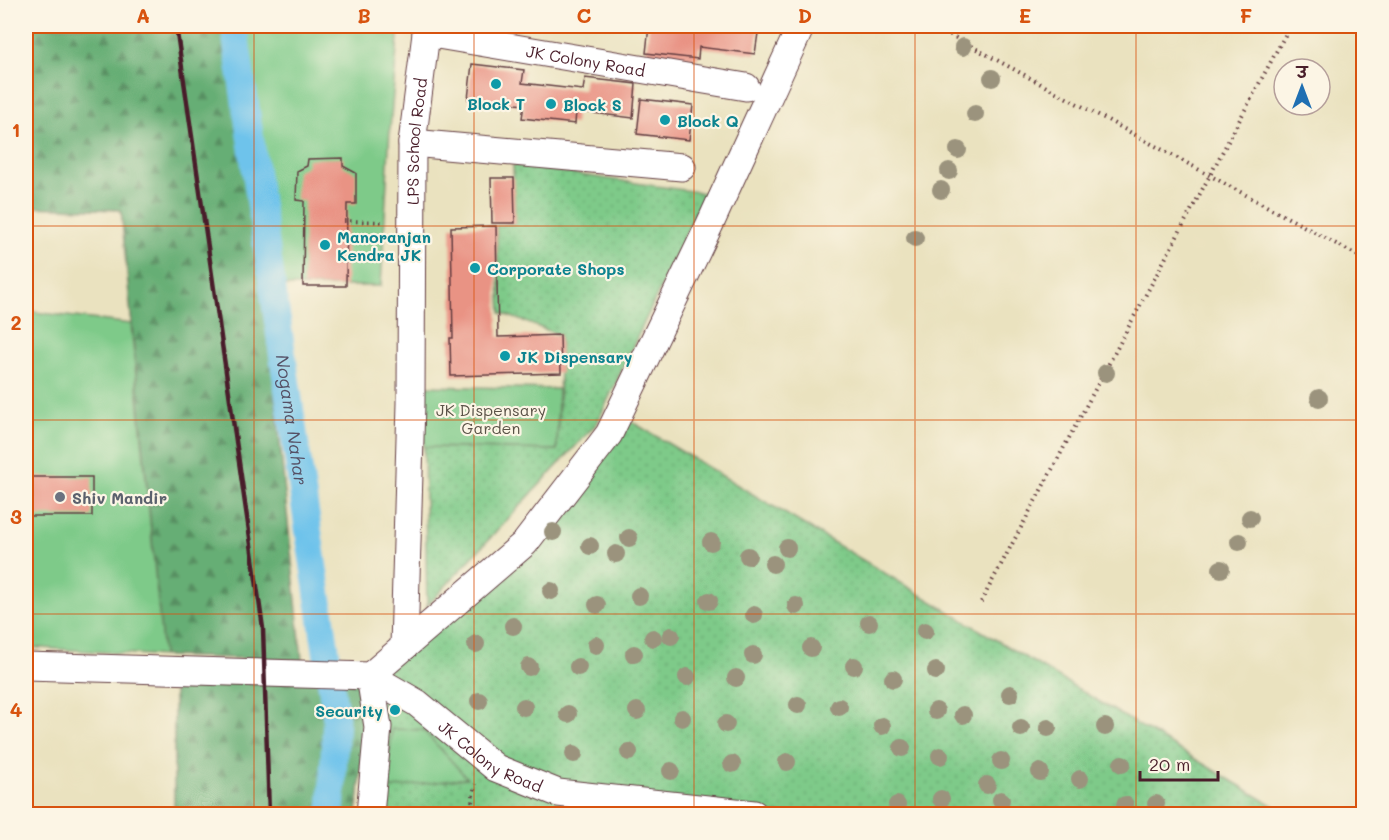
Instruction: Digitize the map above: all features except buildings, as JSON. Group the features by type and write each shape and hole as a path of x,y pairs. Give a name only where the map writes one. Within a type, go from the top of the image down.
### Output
{"street":[{"path":"26,666 370,676 525,543 609,434 710,224 801,26"},
{"name":"LPS School Road","path":"404,647 411,403 412,143 427,29"},
{"name":"JK Colony Road","path":"427,29 746,87"},
{"path":"412,143 682,167"},
{"path":"370,676 378,727 370,814"},
{"name":"JK Colony Road","path":"370,676 417,703 496,768 558,793 739,814"}],"path":[{"path":"934,26 1364,259"},
{"path":"981,602 1290,26"},
{"path":"344,221 411,223"}],"green space":[{"path":"26,26 230,26 265,295 302,660 163,656 121,210 26,207"},
{"path":"241,26 399,26 390,129 381,286 275,286"},
{"path":"513,165 705,193 597,423 427,606 424,447 557,450 560,335 501,313 496,226 515,223"},
{"path":"26,311 131,324 163,656 26,647"},
{"name":"JK Dispensary Garden","path":"425,386 558,389 557,450 424,447"},
{"path":"619,414 1287,814 370,814 370,677 525,543"},
{"path":"370,676 357,814 174,814 174,685"},
{"path":"392,729 423,730 467,778 386,789"}],"waterway":[{"name":"Nogama Nahar","path":"234,26 336,718 331,814"}],"railway":[{"path":"176,26 263,628 269,814"}],"place":[{"name":"Block T","path":"496,84"},
{"name":"Block S","path":"551,104"},
{"name":"Block Q","path":"665,120"},
{"name":"Manoranjan Kendra JK","path":"325,245"},
{"name":"Corporate Shops","path":"475,268"},
{"name":"JK Dispensary","path":"505,356"},
{"name":"Shiv Mandir","path":"60,497"},
{"name":"Security","path":"395,710"}]}
